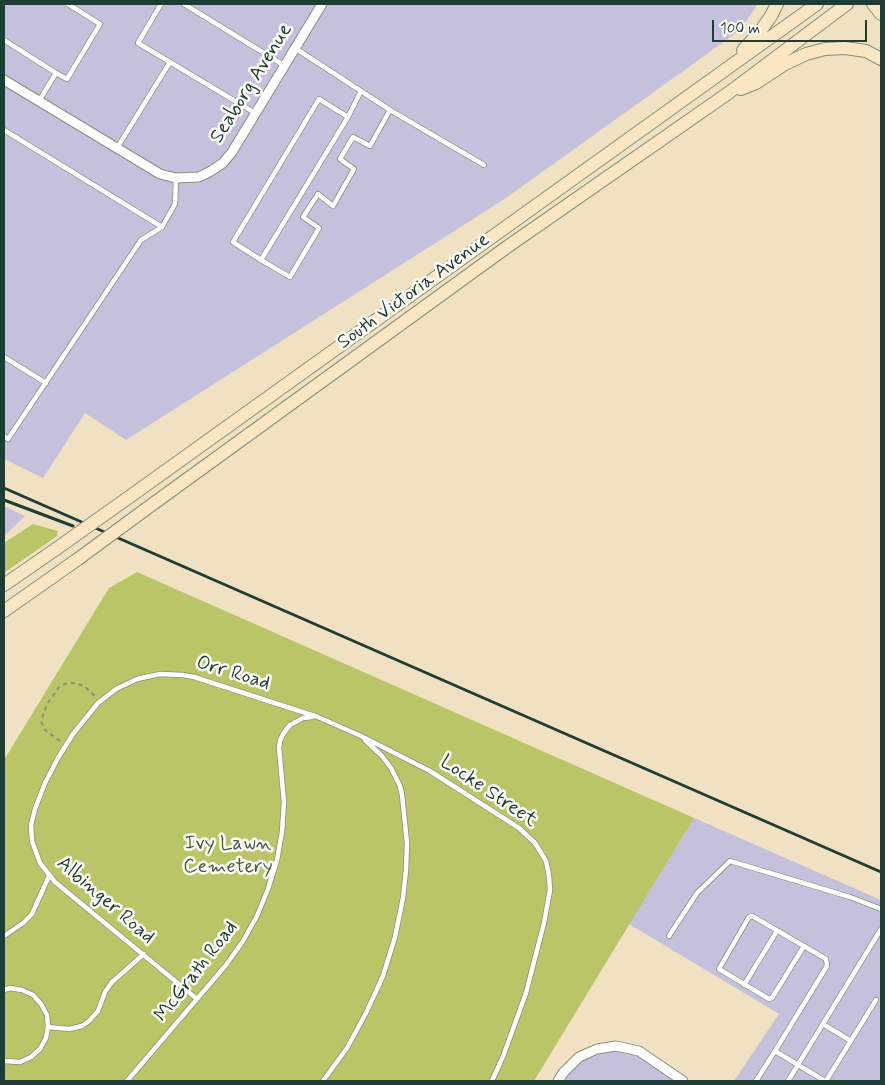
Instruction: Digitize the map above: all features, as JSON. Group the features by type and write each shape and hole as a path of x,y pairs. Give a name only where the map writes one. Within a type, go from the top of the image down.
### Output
{"main road":[{"path":"724,70 759,33 777,4"},
{"name":"South Victoria Avenue","path":"4,585 817,4"},
{"name":"South Victoria Avenue","path":"4,611 507,247 727,94 847,4"},
{"path":"873,4 881,14"},
{"path":"727,94 756,83 785,64 806,54 824,49 845,48 866,51 881,59"}],"street":[{"name":"Seaborg Avenue","path":"5,83 39,101 160,174 176,178 199,176 223,163 232,152 321,4"},
{"path":"558,1081 574,1061 597,1049 616,1046 638,1051 683,1081"}],"lane":[{"path":"4,40 67,79 100,24 68,4"},
{"path":"161,4 138,43 256,113"},
{"path":"184,4 285,66"},
{"path":"295,48 390,110 484,165"},
{"path":"119,150 170,62"},
{"path":"39,101 56,73"},
{"path":"262,260 348,117 361,91"},
{"path":"348,117 320,99 233,242 290,277 319,228 303,218 318,194 333,206 354,168 340,159 353,137 370,146 390,110"},
{"path":"4,130 162,227"},
{"path":"4,436 8,439 141,240 162,227 175,204 176,178"},
{"path":"4,357 46,383"},
{"name":"Orr Road","path":"99,702 116,689 137,679 160,674 177,674 194,677 318,717 361,736"},
{"name":"Albinger Road","path":"99,702 66,745 45,783 31,825 34,849 40,863 49,876 197,999"},
{"name":"McGrath Road","path":"127,1081 226,965 257,916 268,889 282,832 284,802 279,748 282,738 288,728 296,721 307,717 318,717"},
{"path":"323,1081 347,1048 383,976 395,937 404,888 407,842 402,795 391,768 382,756 361,736"},
{"name":"Locke Street","path":"361,736 430,771 519,828 535,842 546,862 550,883 544,923 526,993 492,1081"},
{"path":"669,936 697,893 730,861 850,897 881,909"},
{"path":"4,936 23,923 32,914 49,876"},
{"path":"756,1081 828,962 826,959 804,946 777,931 754,917 749,917 719,970 767,998 772,998 804,946"},
{"path":"788,1081 881,929"},
{"path":"744,985 777,931"},
{"path":"48,1026 74,1029 90,1021 98,1011 105,992 112,982 144,954"},
{"path":"4,990 10,988 22,990 33,995 47,1014 48,1026 46,1038 40,1049 31,1057 20,1062 4,1062"},
{"path":"775,1051 825,1081 876,1000"},
{"path":"823,1024 850,1041"}],"path":[{"path":"66,745 45,730 41,721 46,704 59,687 68,683 84,686 99,702"}],"shaded area":[{"path":"4,4 758,4 739,31 503,200 126,440 85,413 43,478 4,459"},
{"path":"4,506 25,516 4,536"},
{"path":"694,818 881,900 881,1081 734,1081 779,1014 629,924"},
{"path":"625,1047 682,1081 558,1081 579,1057"}],"green space":[{"path":"33,524 58,531 57,536 4,573 4,543"},
{"name":"Ivy Lawn Cemetery","path":"137,572 694,818 534,1081 4,1081 4,760 109,588"}],"railway":[{"path":"4,488 881,872"},
{"path":"4,500 73,526"}]}
